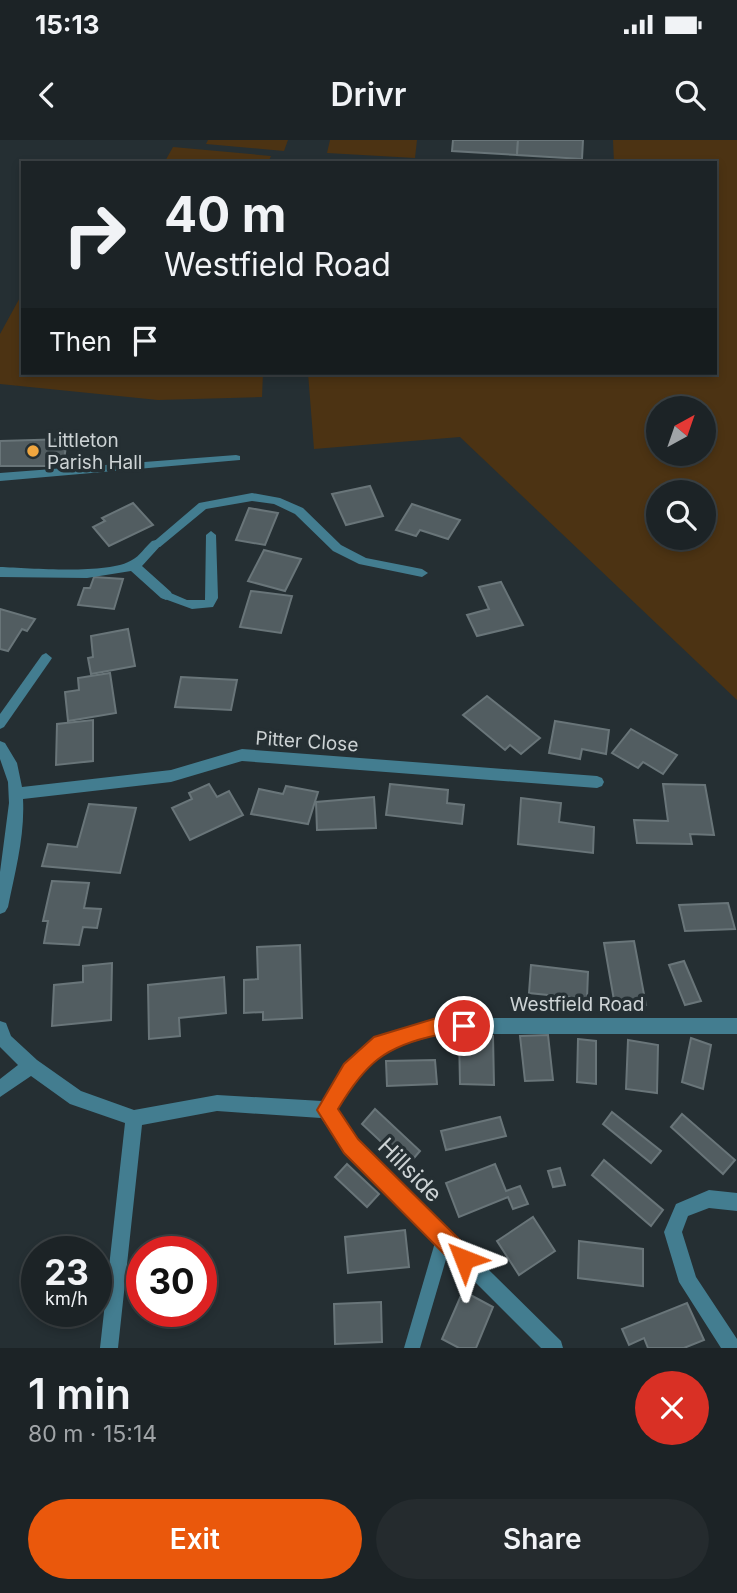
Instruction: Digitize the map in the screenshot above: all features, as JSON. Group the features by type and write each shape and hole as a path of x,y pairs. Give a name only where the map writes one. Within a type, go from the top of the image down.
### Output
{"street":[{"path":"0,572 51,574 134,566 156,544"},
{"path":"134,566 166,595"},
{"path":"0,747 9,758 17,794 11,855 0,907"},
{"name":"Pitter Close","path":"17,794 171,776 242,755 597,782"},
{"name":"Westfield Road","path":"326,1110 351,1071 381,1044 440,1026 737,1026"},
{"path":"0,1029 5,1041 31,1066 76,1098 134,1118 217,1103 326,1110"},
{"path":"0,1088 31,1066"},
{"name":"Hillside","path":"326,1110 351,1146 554,1348"},
{"path":"109,1348 134,1118"},
{"path":"732,1348 688,1282 673,1232 682,1210 709,1199 737,1202"}],"lane":[{"path":"0,477 236,458"},
{"path":"156,544 203,506 252,497 276,501 299,511 337,548 363,561 422,573"},
{"path":"166,595 185,604 209,604 212,598 211,535"},
{"path":"0,724 46,658"},
{"path":"412,1348 444,1239"}],"shaded area":[{"path":"208,140 288,140 284,151 206,144"},
{"path":"330,140 417,140 415,158 327,153"},
{"path":"613,140 737,140 737,700 460,437 314,449 308,375 717,375 717,161 614,161"},
{"path":"173,147 271,156 269,161 165,161"},
{"path":"21,296 21,375 263,375 262,397 158,400 0,384 0,334"}],"building":[{"path":"453,140 518,140 517,155 452,151"},
{"path":"518,140 583,140 582,159 517,155"},
{"name":"Littleton Parish Hall","path":"67,439 64,460 52,461 49,466 0,466 0,441"},
{"path":"370,486 383,516 346,525 332,494"},
{"path":"133,503 153,525 109,546 93,527 105,521 102,518"},
{"path":"412,504 460,520 448,539 420,530 416,536 396,530"},
{"path":"249,508 278,513 265,545 236,540"},
{"path":"264,550 301,559 285,591 248,581"},
{"path":"94,577 123,579 114,609 78,605 84,588 90,588"},
{"path":"501,582 523,625 477,636 467,615 489,609 479,587"},
{"path":"251,591 292,596 281,633 240,627"},
{"path":"0,609 35,619 27,631 22,629 8,651 0,649"},
{"path":"128,629 135,666 91,674 88,658 93,657 91,636"},
{"path":"110,673 116,713 68,721 65,692 79,690 78,678"},
{"path":"181,677 237,680 231,710 175,707"},
{"path":"487,696 540,738 521,754 510,745 505,750 463,715"},
{"path":"93,720 93,761 56,765 57,724"},
{"path":"555,721 609,730 606,754 582,749 580,759 549,753"},
{"path":"631,729 677,755 663,774 643,762 638,768 612,753"},
{"path":"209,784 217,797 229,791 243,815 190,840 172,808 192,799 189,793"},
{"path":"390,784 448,790 447,803 464,805 462,824 386,815"},
{"path":"663,784 705,785 714,835 690,834 692,844 637,843 634,820 668,821"},
{"path":"286,786 318,792 308,824 251,814 259,789 283,794"},
{"path":"374,797 376,828 317,830 316,802"},
{"path":"521,798 561,803 559,822 594,827 593,853 518,844"},
{"path":"89,804 136,808 120,873 42,866 48,844 77,847"},
{"path":"52,881 89,883 84,908 101,909 97,928 83,927 79,945 44,943 48,921 43,921"},
{"path":"728,903 735,929 685,931 679,905"},
{"path":"634,941 646,1005 615,1006 604,943"},
{"path":"300,945 302,1018 263,1020 263,1012 244,1013 244,980 258,979 257,947"},
{"path":"684,961 701,1001 685,1005 669,965"},
{"path":"112,963 111,1020 52,1026 54,985 83,982 83,966"},
{"path":"531,965 588,972 587,999 529,993"},
{"path":"224,977 226,1013 179,1018 180,1036 149,1039 148,985"},
{"path":"459,1035 493,1036 494,1085 460,1084"},
{"path":"548,1035 553,1080 525,1081 520,1036"},
{"path":"691,1038 711,1045 703,1089 682,1082"},
{"path":"578,1039 596,1041 596,1084 577,1082"},
{"path":"628,1040 658,1045 657,1093 626,1089"},
{"path":"435,1060 437,1084 387,1086 386,1061"},
{"path":"375,1109 420,1151 407,1166 362,1124"},
{"path":"612,1112 661,1151 651,1163 603,1124"},
{"path":"682,1114 735,1160 723,1174 671,1127"},
{"path":"500,1117 506,1136 446,1150 441,1131"},
{"path":"604,1160 663,1210 651,1226 592,1175"},
{"path":"347,1164 379,1194 367,1207 335,1177"},
{"path":"495,1164 506,1191 520,1186 528,1204 513,1209 508,1197 459,1217 446,1183"},
{"path":"560,1168 565,1185 553,1187 548,1171"},
{"path":"533,1217 555,1251 519,1275 497,1241"},
{"path":"405,1230 409,1267 348,1273 345,1237"},
{"path":"579,1241 643,1249 643,1286 578,1278"},
{"path":"463,1291 493,1307 476,1348 459,1348 442,1339"},
{"path":"381,1302 382,1342 335,1344 334,1304"},
{"path":"687,1303 704,1340 684,1348 648,1348 644,1338 629,1345 622,1329"}],"place":[{"name":"Littleton Parish Hall","path":"33,451"}],"route":[{"path":"464,1026 440,1026 381,1044 351,1071 326,1110 351,1146 464,1259"}]}
